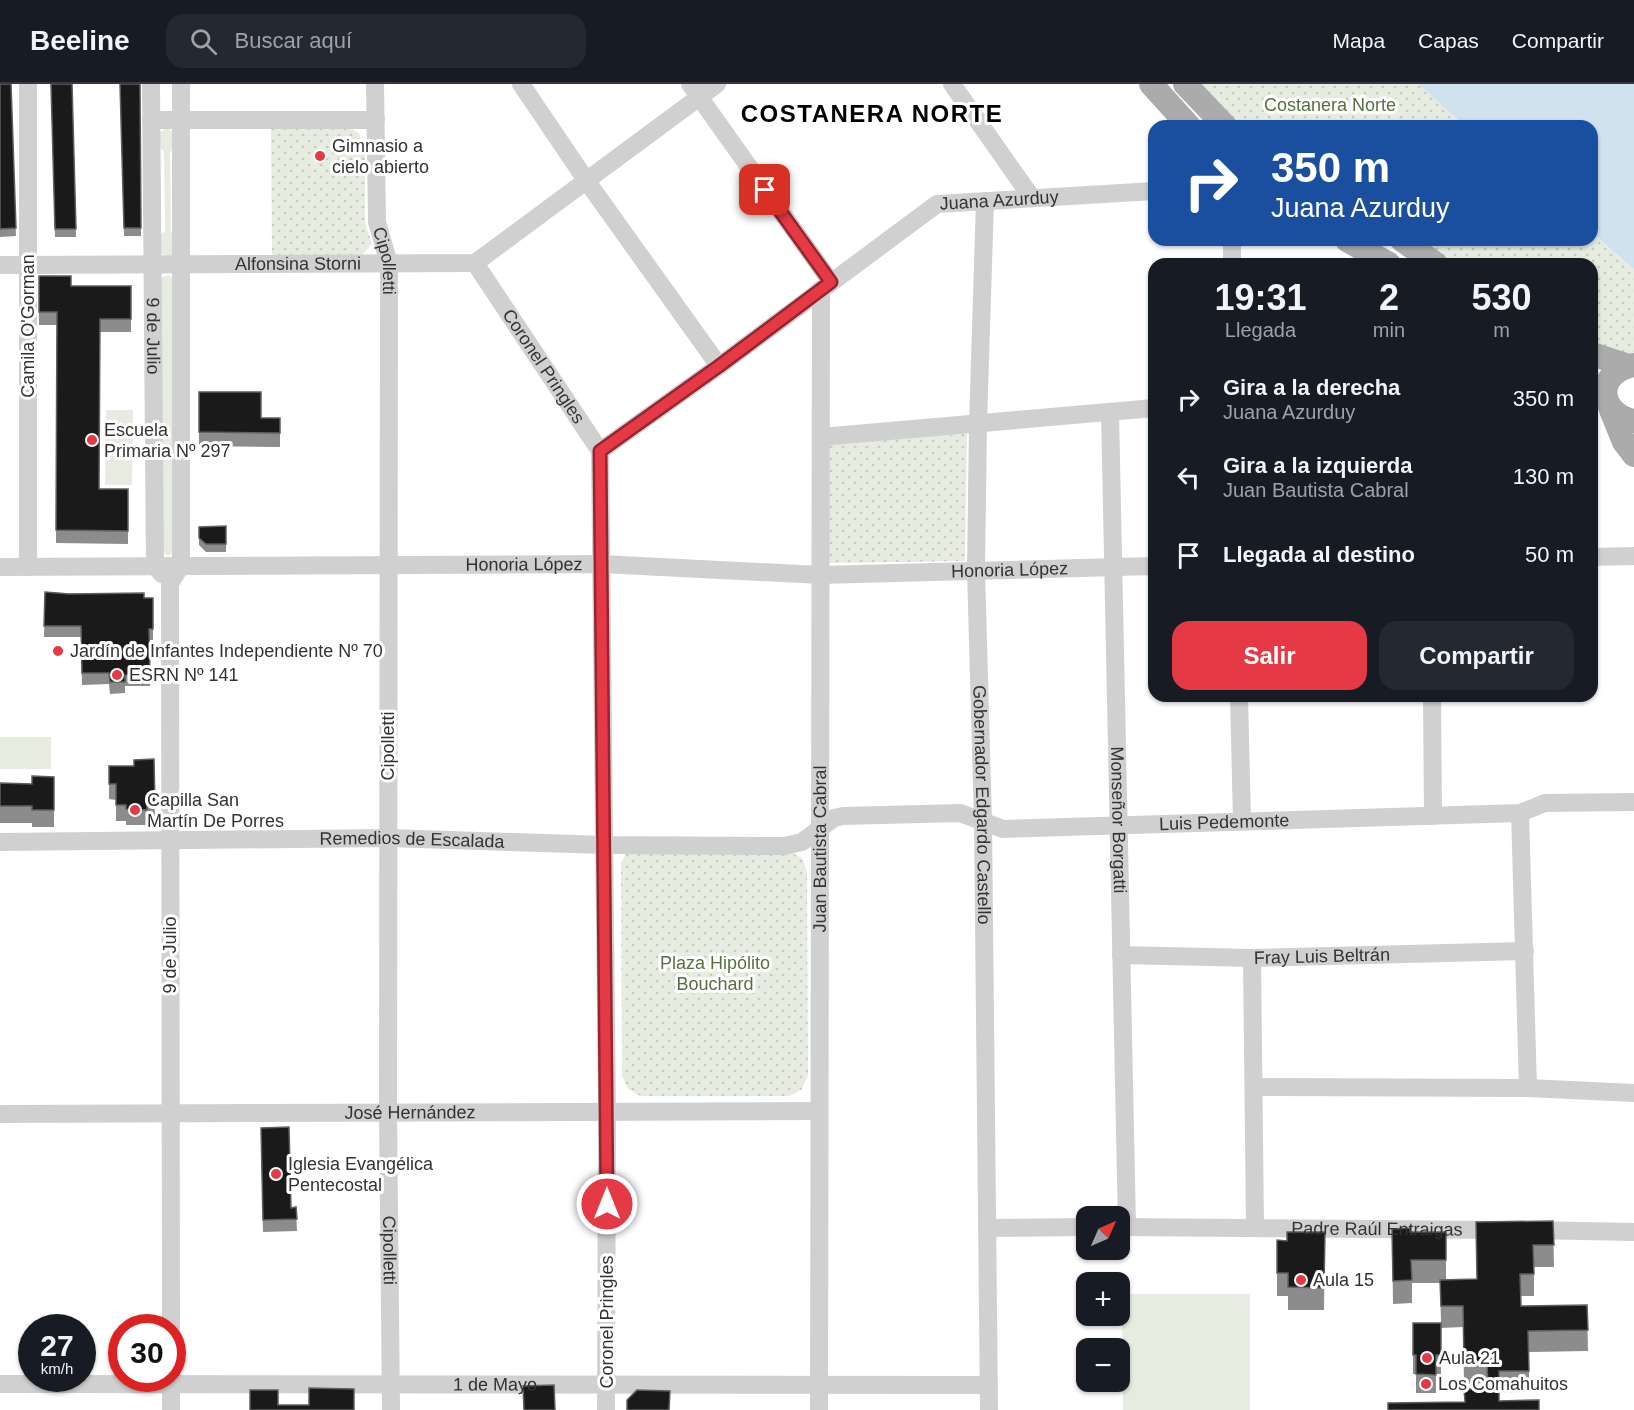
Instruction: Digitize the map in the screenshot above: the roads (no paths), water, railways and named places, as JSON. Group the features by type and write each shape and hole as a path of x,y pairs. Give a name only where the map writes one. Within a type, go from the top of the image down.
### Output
{"main road":[{"path":"1151,84 1184,120"},
{"path":"1185,84 1219,120"},
{"path":"1358,246 1378,258"},
{"path":"1410,246 1428,258"},
{"path":"1598,356 1631,366"},
{"path":"1631,366 1614,372 1608,380 1604,403 1624,442 1634,455"},
{"path":"1604,403 1621,418 1634,421"}],"street":[{"name":"Camila O'Gorman","path":"28,84 28,567"},
{"name":"9 de Julio","path":"151,84 154,566"},
{"name":"9 de Julio","path":"181,84 181,566"},
{"name":"Cipolletti","path":"375,84 377,222 389,264 388,1113 391,1410"},
{"path":"521,84 586,180 719,366"},
{"path":"476,263 586,180 694,91 717,84"},
{"path":"952,84 1032,198"},
{"path":"694,91 826,286"},
{"path":"152,120 376,120"},
{"name":"Juana Azurduy","path":"600,451 937,204 1148,191"},
{"name":"Gobernador Edgardo Castello","path":"985,201 976,570 983,821 989,1410"},
{"name":"Alfonsina Storni","path":"0,265 476,263"},
{"name":"Coronel Pringles","path":"476,263 600,451 607,1113 606,1410"},
{"name":"Juan Bautista Cabral","path":"819,1410 821,437 826,286"},
{"path":"821,437 1148,409"},
{"name":"Monseñor Borgatti","path":"1110,412 1120,826 1123,1206"},
{"path":"1598,557 1634,556"},
{"name":"Honoria López","path":"0,567 602,564 821,575 1148,566"},
{"path":"154,566 170,583 181,566"},
{"name":"9 de Julio","path":"170,583 171,1314"},
{"path":"1239,702 1242,821"},
{"path":"1432,702 1433,816"},
{"name":"Luis Pedemonte","path":"820,831 834,818 843,816 960,813 1003,829 1520,813 1545,803 1634,802"},
{"path":"1520,813 1528,1088"},
{"name":"Remedios de Escalada","path":"0,842 388,838 784,846 802,842 820,831"},
{"name":"Fray Luis Beltrán","path":"1121,955 1252,958 1525,951"},
{"path":"1252,958 1255,1227"},
{"path":"1254,1087 1528,1088 1634,1093"},
{"name":"José Hernández","path":"0,1114 819,1111"},
{"name":"Padre Raúl Entraigas","path":"1130,1226 1634,1232"},
{"path":"987,1228 1076,1227"},
{"name":"1 de Mayo","path":"186,1381 391,1385 989,1385"},
{"name":"1 de Mayo","path":"0,1384 108,1382"},
{"path":"171,1392 171,1410"}],"water":[{"path":"1418,84 1634,84 1634,269 1598,238 1598,120 1458,120"}],"place":[{"name":"Gimnasio a cielo abierto","path":"320,156"},
{"name":"Escuela Primaria Nº 297","path":"92,440"},
{"name":"Jardín de Infantes Independiente Nº 70","path":"58,651"},
{"name":"ESRN Nº 141","path":"117,675"},
{"name":"Capilla San Martín De Porres","path":"135,810"},
{"name":"Iglesia Evangélica Pentecostal","path":"276,1174"},
{"name":"Aula 15","path":"1301,1280"},
{"name":"Aula 21","path":"1427,1358"},
{"name":"Los Comahuitos","path":"1426,1384"}],"district":[{"name":"COSTANERA NORTE","path":"872,113"}],"park label":[{"name":"Costanera Norte","path":"1330,105"},
{"name":"Plaza Hipólito Bouchard","path":"715,973"}]}
